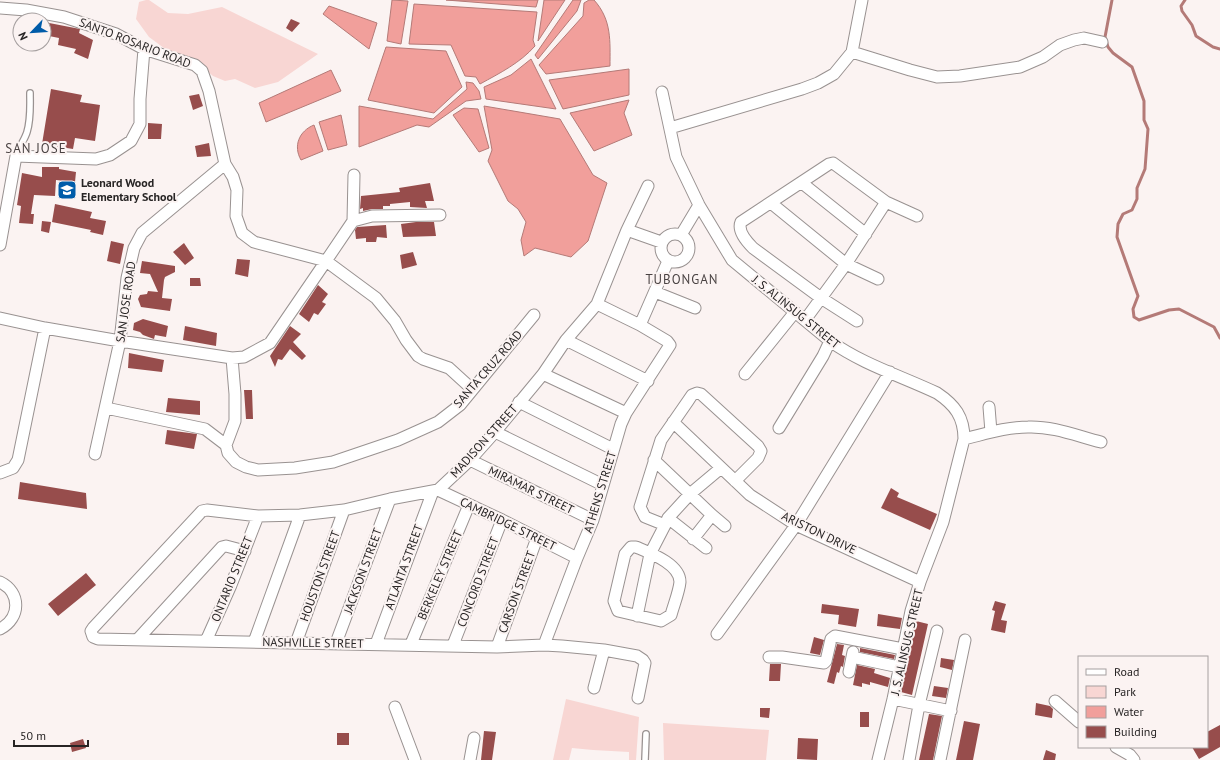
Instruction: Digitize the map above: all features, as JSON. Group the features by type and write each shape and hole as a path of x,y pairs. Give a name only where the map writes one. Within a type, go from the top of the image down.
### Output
{"street":[{"path":"670,128 802,89 834,74 852,52 862,0"},
{"name":"SANTO ROSARIO ROAD","path":"0,8 26,10 64,16 116,34 144,49 195,65 202,71 210,91 225,164 237,190 236,216 242,233 254,242 326,261"},
{"path":"852,52 937,77 960,76 1020,67 1044,56 1060,45 1074,40 1084,38 1102,42"},
{"path":"0,245 4,200 16,156 96,159 110,155 131,141 140,124 140,98 144,49"},
{"name":"J. S. ALINSUG STREET","path":"662,92 676,157 699,205 732,260 845,352 937,393 945,398 958,412 962,419 964,439 943,522 920,582 912,611 899,667 894,699 878,760"},
{"path":"857,321 821,298 753,248 740,230 739,226 741,222 829,164 833,163 886,202 917,216"},
{"name":"SAN JOSE ROAD","path":"95,454 120,341 127,278 134,248 142,233 225,164"},
{"path":"0,318 45,328 120,341 232,358 244,357 270,343 352,221 354,175"},
{"path":"802,183 866,234"},
{"name":"MADISON STREET","path":"436,491 470,460 495,432 543,374 566,340 596,304 627,230 648,186"},
{"path":"805,320 846,264 886,202"},
{"path":"771,203 846,264 878,278"},
{"path":"681,234 699,205"},
{"path":"352,221 372,216 440,215"},
{"path":"627,230 661,242"},
{"path":"674,233 681,234 687,240 690,247 688,255 683,260 676,263 668,261 663,256 660,249 661,242 666,236 674,233"},
{"path":"326,261 376,298 395,321 406,340 418,356 449,368 472,389"},
{"path":"596,304 640,325 668,261"},
{"path":"655,292 695,308"},
{"path":"745,374 795,312"},
{"name":"SANTA CRUZ ROAD","path":"106,408 205,429 226,445 228,453 236,462 246,467 258,470 295,468 333,462 398,440 438,422 460,405 534,315"},
{"name":"ATHENS STREET","path":"544,645 593,520 613,448 626,413 669,347 669,343 640,325"},
{"path":"0,473 12,468 18,460 45,328"},
{"path":"566,340 648,381"},
{"path":"779,428 823,356 830,341"},
{"path":"226,445 235,421 235,394 232,358"},
{"path":"717,634 796,525 890,372"},
{"path":"543,374 626,413"},
{"path":"706,548 667,522 645,517 640,507 661,440 692,395 697,393 701,394 758,446 761,454 735,481"},
{"path":"519,402 613,448"},
{"path":"989,406 991,432"},
{"name":"ARISTON DRIVE","path":"673,422 750,495 796,525 920,582"},
{"path":"964,439 1005,429 1028,427 1045,428 1101,442"},
{"path":"495,432 603,485"},
{"name":"MIRAMAR STREET","path":"470,460 593,520"},
{"path":"654,460 712,515 726,526"},
{"path":"637,616 650,554 667,522 690,494 721,468"},
{"path":"258,516 300,515 344,510 390,499 436,491"},
{"name":"CAMBRIDGE STREET","path":"436,491 502,520 577,558"},
{"name":"ATLANTA STREET","path":"376,644 436,491"},
{"name":"JACKSON STREET","path":"336,643 390,499"},
{"name":"BERKELEY STREET","path":"411,644 469,505"},
{"name":"NASHVILLE STREET","path":"258,516 206,510 202,511 93,628 93,638 497,647 544,645 604,650 637,656 643,660 644,663 638,698"},
{"name":"HOUSTON STREET","path":"296,642 344,510"},
{"path":"254,642 300,515"},
{"path":"693,539 712,515"},
{"name":"ONTARIO STREET","path":"206,641 245,551 258,516"},
{"name":"CONCORD STREET","path":"453,645 502,520"},
{"name":"CARSON STREET","path":"497,647 537,538"},
{"path":"137,640 222,547 226,546 245,551"},
{"path":"631,547 636,547 650,554 671,565 679,576 680,583 671,615 661,621 618,611 614,601 625,554 631,547"},
{"path":"0,582 8,586 13,593 16,602 15,613 7,625 0,629"},
{"path":"909,760 919,705 937,631"},
{"path":"769,657 782,657 824,663 826,661 831,639 835,636 903,649"},
{"path":"940,760 965,640"},
{"path":"594,688 604,650"},
{"path":"849,672 852,654 899,667"},
{"path":"894,699 951,712"},
{"path":"1055,701 1078,721"},
{"path":"395,707 415,760"},
{"path":"470,760 474,738"},
{"path":"1118,748 1130,755 1134,760"}],"lane":[{"path":"16,156 27,133 30,115 30,93"},
{"path":"645,760 646,734"}],"green space":[{"path":"149,0 168,13 188,14 222,7 318,54 278,82 255,88 235,79 225,81 213,76 193,59 172,54 149,37 136,19 139,2"},
{"path":"566,699 639,717 636,760 629,760 629,752 572,748 569,760 553,760"},
{"path":"663,723 769,730 766,760 664,760"}],"water":[{"path":"392,0 408,1 401,44 387,41"},
{"path":"446,0 538,0 536,7"},
{"path":"544,0 565,0 538,41"},
{"path":"573,0 581,0 577,11 538,59 535,55"},
{"path":"589,0 594,0 604,15 607,23 610,39 610,66 546,74 539,65 583,16 584,3"},
{"path":"414,4 537,12 533,40 535,46 516,63 480,84 476,77 465,76 451,45 409,44"},
{"path":"329,6 377,23 369,49 323,14"},
{"path":"386,47 446,51 462,87 434,113 368,100"},
{"path":"531,59 556,109 486,99 484,87 511,75"},
{"path":"629,69 629,95 563,109 549,80"},
{"path":"331,70 341,91 266,122 259,103"},
{"path":"466,82 473,83 479,91 481,99 466,101 429,127 417,125 359,147 359,106 433,119 467,89"},
{"path":"629,100 624,113 632,135 594,151 570,113"},
{"path":"484,106 560,119 593,175 607,183 588,241 571,257 535,248 524,256 521,240 526,222 518,209 508,201 488,161 492,150"},
{"path":"464,108 478,109 489,148 479,152 453,115"},
{"path":"341,115 347,145 328,150 319,122"},
{"path":"314,125 323,151 301,160 298,149 299,140 305,131"}],"building":[{"path":"291,19 300,23 292,32 286,28"},
{"path":"52,24 80,29 79,33 93,40 88,59 74,53 76,49 58,45 59,38 52,37"},
{"path":"51,89 82,95 80,102 100,105 95,141 75,138 73,149 42,144"},
{"path":"199,94 203,106 193,110 189,96"},
{"path":"148,123 162,124 161,139 148,139"},
{"path":"209,143 211,156 197,157 195,146"},
{"path":"42,167 59,167 59,169 76,172 75,182 56,180 55,196 34,195 31,214 34,214 33,224 19,223 21,206 17,205 22,173 42,177"},
{"path":"430,183 434,201 425,201 427,208 410,207 410,202 390,204 390,206 383,206 383,209 363,211 363,208 360,209 361,196 400,192 399,188"},
{"path":"55,204 92,212 90,218 106,221 103,235 90,232 91,230 52,222"},
{"path":"42,221 51,222 49,233 41,231"},
{"path":"434,222 436,236 403,237 401,224"},
{"path":"386,225 387,238 377,237 376,242 366,242 366,238 356,239 355,230 357,227"},
{"path":"111,241 124,244 120,264 107,261"},
{"path":"184,243 194,258 185,265 173,252"},
{"path":"413,252 417,265 402,269 400,255"},
{"path":"237,259 250,260 248,277 235,274"},
{"path":"142,261 175,266 175,272 165,277 162,298 172,299 170,311 141,307 138,299 140,295 147,294 148,291 158,292 150,274 140,273"},
{"path":"190,278 200,278 201,286 190,286"},
{"path":"318,285 328,294 322,302 326,304 318,315 314,313 309,322 299,314"},
{"path":"143,319 168,326 166,337 155,335 154,339 133,330 134,323"},
{"path":"185,326 217,333 216,346 183,340"},
{"path":"290,326 301,334 293,342 306,356 302,360 290,349 282,360 278,359 275,367 270,356"},
{"path":"129,353 164,360 162,372 128,368"},
{"path":"244,390 252,390 253,419 246,419"},
{"path":"168,398 200,401 200,415 166,412"},
{"path":"167,430 197,434 194,449 165,444"},
{"path":"20,482 86,493 87,509 18,499"},
{"path":"891,488 899,493 897,497 937,514 930,530 881,508"},
{"path":"86,573 96,585 58,616 48,604"},
{"path":"995,601 1006,604 1001,620 1007,621 1005,633 991,630 995,611 992,610"},
{"path":"822,604 859,609 856,627 838,624 839,615 821,613"},
{"path":"878,614 902,618 900,629 877,626"},
{"path":"916,621 928,624 912,695 901,692"},
{"path":"814,637 824,640 820,655 810,653"},
{"path":"837,644 844,645 842,655 845,656 843,667 841,666 839,673 837,672 834,684 827,682"},
{"path":"860,648 895,655 894,659 860,652"},
{"path":"941,658 954,660 952,670 940,667"},
{"path":"770,664 781,664 780,681 769,681"},
{"path":"857,665 875,669 874,673 890,678 888,687 870,682 870,685 862,683 862,687 853,685"},
{"path":"934,686 948,688 946,698 932,696"},
{"path":"1036,703 1050,706 1053,709 1052,718 1035,715"},
{"path":"760,708 770,708 769,718 760,717"},
{"path":"860,712 869,712 869,727 860,727"},
{"path":"929,714 942,716 933,760 919,760"},
{"path":"964,721 980,724 973,760 956,760"},
{"path":"1220,725 1220,747 1199,759 1193,748 1208,748 1208,731"},
{"path":"484,731 496,732 492,760 481,760"},
{"path":"337,733 349,733 349,745 337,745"},
{"path":"798,738 818,739 817,760 797,759"},
{"path":"83,739 86,748 72,752 70,743"},
{"path":"1046,750 1056,754 1055,760 1043,760"}],"waterway":[{"path":"1112,0 1105,37 1108,47 1113,53 1132,67 1144,101 1144,120 1148,129 1145,169 1137,188 1137,199 1132,210 1123,214 1118,224 1117,237 1138,296 1133,309 1134,317 1139,320 1169,310 1179,309 1214,327 1220,338"},
{"path":"1185,0 1181,6 1182,11 1192,25 1196,36 1213,47 1220,49"}],"place":[{"name":"Leonard Wood Elementary School","path":"67,190"}],"district":[{"name":"SAN JOSE","path":"36,148"},
{"name":"TUBONGAN","path":"682,279"}]}
